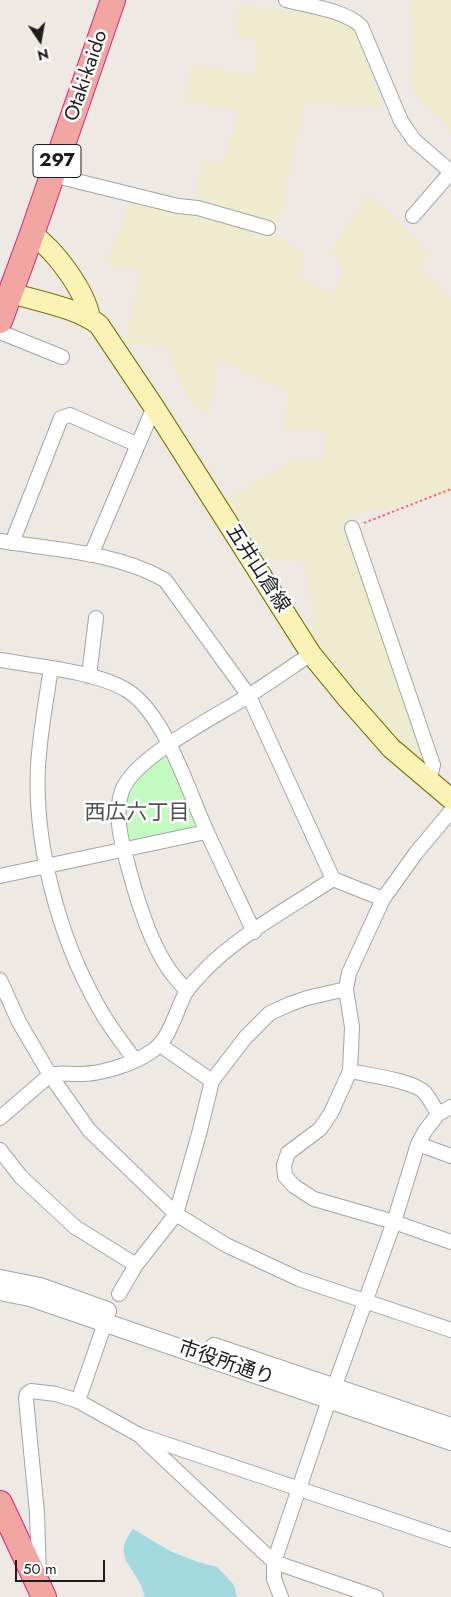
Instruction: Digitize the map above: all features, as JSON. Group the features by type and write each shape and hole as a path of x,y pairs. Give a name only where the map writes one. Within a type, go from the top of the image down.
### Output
{"highway":[{"name":"Otaki-kaido","path":"0,321 6,292 32,234 113,0"},
{"path":"0,1503 42,1591"}],"main road":[{"name":"五井山倉線","path":"32,234 52,251 77,287 85,299 90,318"},
{"name":"五井山倉線","path":"6,292 90,318 99,325 154,407 311,654 346,698 392,748 451,798"}],"street":[{"path":"286,0 354,18 361,26 401,121 414,140 451,172 413,216"},
{"path":"52,175 178,206 198,208 268,228"},
{"path":"0,332 62,357"},
{"path":"91,554 154,407"},
{"path":"138,446 70,415 61,418 6,542 91,554 149,571 165,580 249,696 333,879 383,900"},
{"path":"352,528 433,765 429,780"},
{"path":"89,676 96,618"},
{"path":"187,991 167,967 148,928 134,889 119,820 122,790 138,768 169,745 249,696 311,654"},
{"path":"0,660 51,668 107,680 128,691 141,701 152,715 169,745 206,832 254,932"},
{"path":"51,668 41,728 38,768 39,816 46,866 73,956 98,1007 134,1059"},
{"path":"451,812 416,853 383,900 348,973 346,989 352,1027 350,1072 332,1113 320,1129 288,1153 284,1164 286,1176 294,1186 314,1199 394,1222 451,1242"},
{"path":"0,876 206,832"},
{"path":"0,1118 50,1075 57,1073 97,1073 117,1067 151,1052 160,1044 171,1026 187,991 204,971 225,952 333,879"},
{"path":"0,980 19,1022 50,1075 89,1130 176,1214 226,1245 299,1279 451,1330"},
{"path":"119,1294 136,1265 176,1214 212,1081 245,1038 270,1014 307,998 346,989"},
{"path":"160,1044 212,1081"},
{"path":"350,1072 396,1080 412,1086 424,1092 438,1114"},
{"path":"281,1597 274,1579 274,1562 394,1222 418,1144 438,1114 451,1107"},
{"path":"418,1144 451,1156"},
{"path":"0,1150 21,1177 75,1227 136,1265"},
{"name":"市役所通り","path":"0,1279 40,1287 332,1394 451,1441"},
{"name":"市役所通り","path":"0,1291 30,1297 105,1323 332,1394 451,1427"},
{"path":"78,1402 105,1323"},
{"path":"42,1591 26,1399 27,1394 31,1391 56,1394 78,1402 139,1435 451,1540"},
{"path":"139,1435 274,1562 376,1597"}],"path":[{"path":"352,528 451,489"}],"shaded area":[{"path":"410,0 451,0 451,132 411,88 414,34"},
{"path":"239,5 350,16 383,107 305,104 275,236 307,254 299,277 333,296 344,271 331,252 367,194 429,252 421,268 451,297 451,494 349,515 425,767 345,715 311,643 313,610 304,562 265,558 226,499 295,459 322,459 327,431 283,430 290,393 219,361 208,414 192,406 164,346 125,344 140,271 106,264 131,200 194,214 201,160 222,165 239,112 185,100 192,66 257,75 257,40 237,36"}],"green space":[{"path":"159,758 167,758 196,823 192,827 136,842 128,838 123,824 127,800 140,775"}],"water":[{"path":"133,1529 170,1551 217,1567 234,1585 237,1597 145,1597 125,1557 124,1545"}],"district":[{"name":"西広六丁目","path":"137,814"}]}
